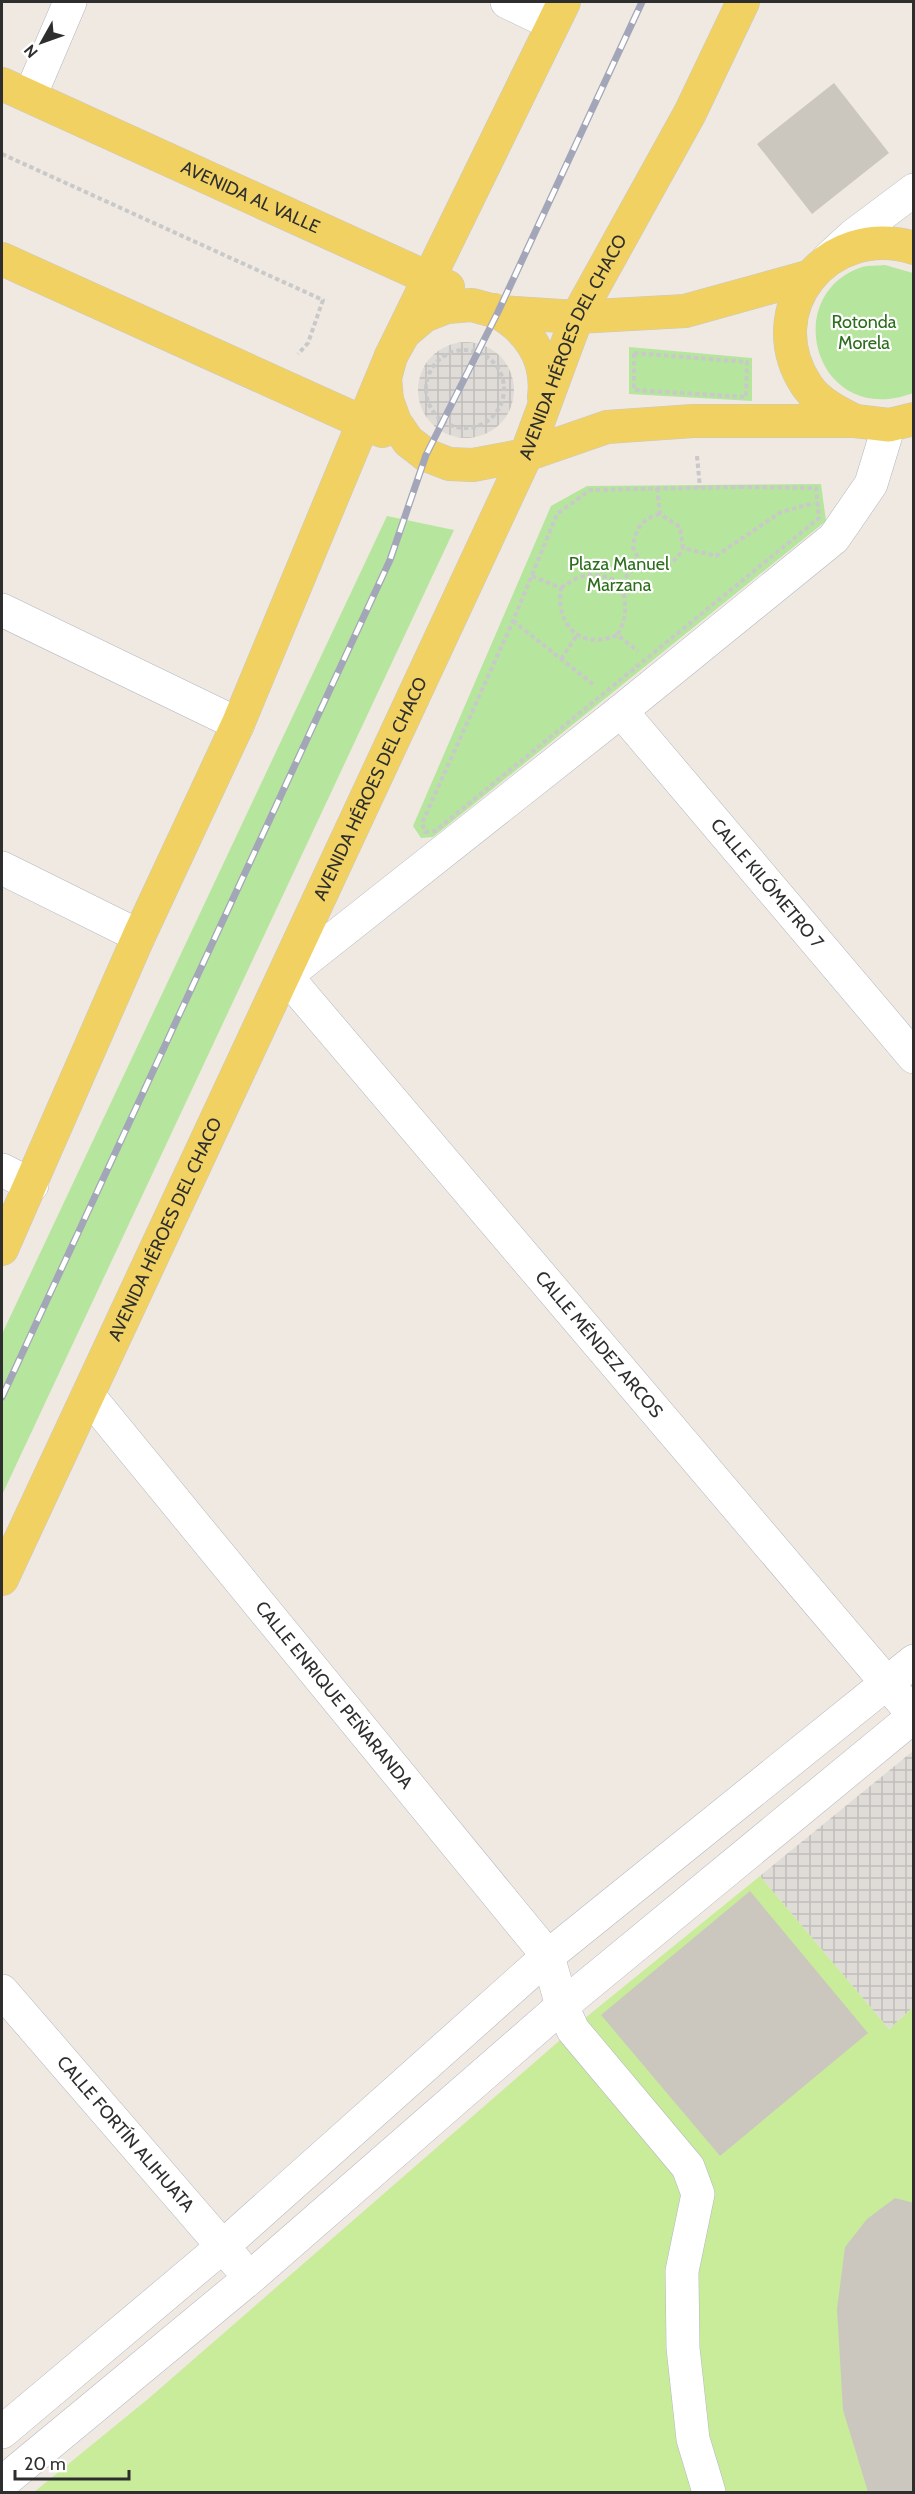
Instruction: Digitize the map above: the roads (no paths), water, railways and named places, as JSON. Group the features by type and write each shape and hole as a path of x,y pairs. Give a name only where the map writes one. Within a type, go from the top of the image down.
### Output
{"main road":[{"name":"AVENIDA HÉROES DEL CHACO","path":"2,1579 285,975 512,457 543,407 577,317 690,113 743,2"},
{"path":"2,1249 32,1185 139,936 238,724 391,356 559,13"},
{"name":"AVENIDA AL VALLE","path":"16,90 429,278 498,312"},
{"path":"426,455 408,441 395,422 387,400 386,378 391,356 405,333 424,316 447,307 472,306 498,312 577,317 685,311 819,268 849,247 873,242 897,243 914,248"},
{"path":"2,259 364,422 426,455 449,464 473,465 512,457 607,427 693,421 906,423"},
{"path":"819,268 795,303 790,332 794,361 808,387 829,408 855,421"},
{"path":"498,312 517,324 525,333 542,362 546,385 543,407"}],"street":[{"path":"16,90 70,2"},
{"path":"507,2 559,13"},
{"path":"819,268 854,235 914,190"},
{"path":"285,975 612,702 834,538 872,484 906,423"},
{"path":"2,610 238,724"},
{"name":"CALLE KILÓMETRO 7","path":"612,702 914,1057"},
{"path":"2,868 139,936"},
{"name":"CALLE MÉNDEZ ARCOS","path":"285,975 914,1715"},
{"path":"2,1170 32,1185"},
{"name":"CALLE ENRIQUE PEÑARANDA","path":"88,1395 548,1956 562,2006 573,2030 688,2167 698,2194 682,2271 683,2348 693,2439 710,2493"},
{"path":"2,2432 222,2247 548,1956 914,1661"},
{"path":"2,2483 251,2277 562,2006 914,1715"},
{"name":"CALLE FORTÍN ALIHUATA","path":"2,1991 222,2247 251,2277"}],"railway":[{"path":"2,1397 390,560 426,455 498,312 642,2"}],"park label":[{"name":"Rotonda Morela","path":"864,332"},
{"name":"Plaza Manuel Marzana","path":"619,574"}]}
